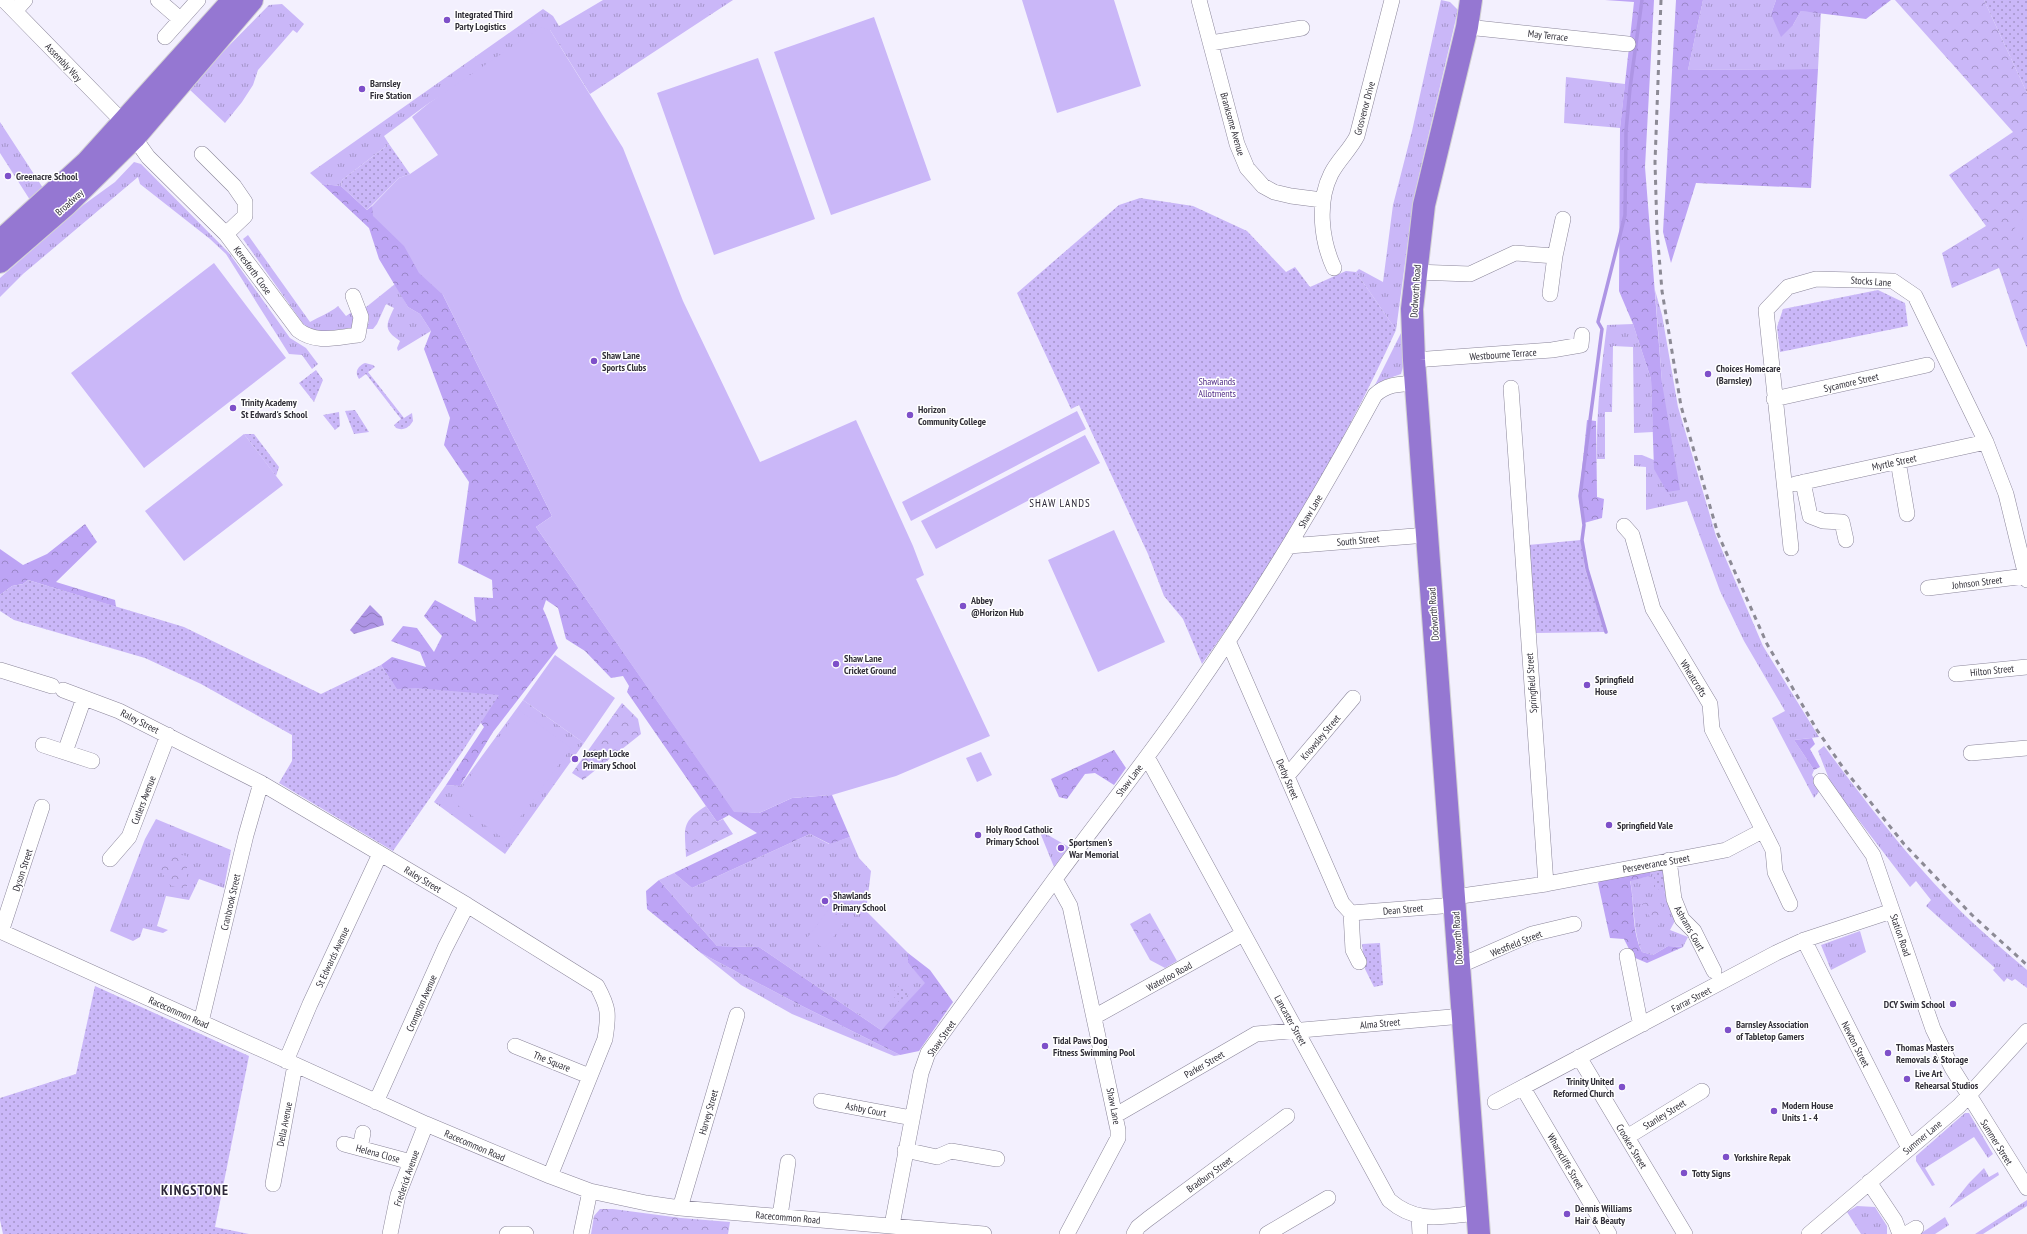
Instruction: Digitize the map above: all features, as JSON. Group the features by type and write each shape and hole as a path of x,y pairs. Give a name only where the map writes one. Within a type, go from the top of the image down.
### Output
{"highway":[{"name":"Broadway","path":"0,262 66,205 129,130 233,0"},
{"name":"Broadway","path":"0,241 86,163 129,130 252,0"},
{"name":"Dodworth Road","path":"1471,0 1467,27 1424,205 1415,272 1412,309 1414,360 1479,1224"}],"street":[{"name":"Assembly Way","path":"4,0 20,5 108,109 129,130"},
{"path":"158,0 180,19"},
{"path":"165,37 198,0"},
{"name":"Branksome Avenue","path":"1199,0 1238,144 1248,168 1263,186 1274,192 1322,200"},
{"name":"Grosvenor Drive","path":"1327,261 1322,200 1330,175 1338,162 1352,147 1357,136 1392,0"},
{"name":"May Terrace","path":"1467,27 1628,44"},
{"path":"1211,43 1295,34"},
{"name":"Keresforth Close","path":"129,130 148,157 226,234 298,330 306,336 314,339 358,335 362,317 353,296"},
{"path":"202,154 234,186 245,202 245,216 226,234"},
{"path":"1550,294 1555,256 1563,219"},
{"path":"1415,272 1470,274 1515,253 1555,256"},
{"name":"Stocks Lane","path":"1791,548 1774,399 1766,310 1788,287 1816,279 1893,281 1915,296 1986,442 2006,494 2027,578"},
{"name":"Westbourne Terrace","path":"1414,360 1552,350 1581,345 1582,334"},
{"name":"Sycamore Street","path":"1774,399 1927,365"},
{"name":"Shaw Lane","path":"1067,1234 1118,1138 1116,1115 1070,906 1055,879 1147,757 1228,641 1289,546 1328,481 1375,395 1383,388 1392,385 1416,383"},
{"name":"Springfield Street","path":"1511,388 1546,884"},
{"name":"Myrtle Street","path":"1846,540 1842,522 1823,521 1810,516 1799,483 1986,442"},
{"path":"1898,461 1907,514"},
{"name":"Wheatcrofts","path":"1624,526 1632,535 1653,609 1710,704 1712,729 1772,850 1775,872 1790,904"},
{"name":"South Street","path":"1289,546 1427,535"},
{"name":"Johnson Street","path":"1928,588 2027,578"},
{"name":"Derby Street","path":"1228,641 1342,903 1351,913"},
{"name":"Hilton Street","path":"1956,674 2027,667"},
{"name":"Raley Street","path":"0,670 58,688 119,711 261,783 467,905 597,986 607,1005 608,1023 605,1039 550,1176"},
{"path":"65,752 84,698"},
{"name":"Knowsley Street","path":"1286,776 1353,698"},
{"name":"Cutlers Avenue","path":"110,859 129,837 168,735"},
{"path":"43,745 92,761"},
{"path":"1971,753 2027,748"},
{"name":"Lancaster Street","path":"1147,757 1389,1200 1402,1211 1419,1216 1479,1224"},
{"name":"Station Road","path":"1821,781 1874,855 1933,1029 1952,1068 1968,1096"},
{"name":"Cranbrook Street","path":"202,1022 246,834 261,783"},
{"name":"Dyson Street","path":"0,932 42,808"},
{"name":"Perseverance Street","path":"1546,884 1726,850 1762,832"},
{"name":"St Edwards Avenue","path":"291,1063 314,997 380,854"},
{"name":"Ashrams Court","path":"1669,860 1674,899 1682,919 1694,931 1714,971"},
{"name":"Shaw Street","path":"892,1225 905,1150 922,1069 928,1053 1055,879"},
{"path":"1454,901 1546,884"},
{"name":"Dean Street","path":"1351,913 1454,901"},
{"name":"Crompton Avenue","path":"376,1102 445,948 467,905"},
{"name":"Farrar Street","path":"1495,1102 1776,953 1804,940 1892,910"},
{"path":"1351,913 1353,950 1359,962"},
{"name":"Westfield Street","path":"1459,966 1532,934 1574,924"},
{"name":"Racecommon Road","path":"0,932 202,1022 376,1102 590,1192 680,1208 780,1216 867,1229 892,1225 984,1234"},
{"name":"Waterloo Road","path":"1094,1017 1243,934"},
{"name":"Newton Street","path":"1804,940 1909,1148"},
{"path":"1632,964 1640,1017 1643,1024"},
{"name":"Harvey Street","path":"680,1208 737,1015"},
{"name":"Alma Street","path":"1297,1030 1463,1016"},
{"name":"Parker Street","path":"1116,1115 1256,1034 1297,1030"},
{"name":"Summer Lane","path":"1809,1234 1959,1106 2026,1035"},
{"name":"The Square","path":"516,1046 589,1076"},
{"name":"Crookes Street","path":"1579,1057 1685,1234"},
{"name":"Della Avenue","path":"273,1184 291,1063"},
{"name":"Wharncliffe Street","path":"1523,1088 1609,1234"},
{"name":"Stanley Street","path":"1627,1137 1702,1091"},
{"name":"Summer Street","path":"1968,1096 2026,1188"},
{"name":"Ashby Court","path":"820,1100 912,1118"},
{"name":"Bradbury Street","path":"1134,1234 1138,1227 1148,1219 1287,1116"},
{"name":"Frederick Avenue","path":"390,1234 398,1195 426,1124"},
{"path":"360,1148 363,1133"},
{"name":"Helena Close","path":"344,1144 411,1162"},
{"path":"905,1150 937,1157 951,1151 997,1159"},
{"path":"780,1216 788,1162"},
{"path":"1869,1182 1895,1221 1900,1234"},
{"path":"581,1234 590,1192"},
{"path":"1266,1234 1328,1198"},
{"path":"1419,1216 1420,1234"},
{"path":"507,1234 526,1234"}],"green space":[{"path":"603,0 733,0 590,94 550,30 429,103 384,136 389,144 342,180 341,186 322,184 310,173 543,9 553,16 559,26"},
{"path":"1022,0 1114,0 1141,86 1057,113"},
{"path":"1441,0 1450,2 1458,10 1414,197 1396,330 1356,272 1359,269 1383,282 1393,205 1412,131"},
{"path":"1605,0 1654,0 1645,167 1662,383 1680,490 1667,492 1654,469 1651,379 1633,324 1619,291 1620,128 1634,2"},
{"path":"1676,0 1703,0 1688,70 1818,69 1811,188 1696,183 1671,263 1663,232"},
{"path":"1703,0 1776,0 1771,14 1793,25 1801,11 1821,12 1818,69 1688,70"},
{"path":"1776,0 1891,0 1866,19 1801,11 1793,25 1781,37 1771,14"},
{"path":"1895,0 1984,0 2027,93 2027,348 2019,329 1999,268 1952,288 1942,253 1986,226 1949,175 2013,132"},
{"path":"1984,0 2027,0 2027,93"},
{"path":"282,4 304,24 297,33 293,30 258,70 253,85 242,102 225,123 189,89 202,73 269,5"},
{"path":"874,17 931,180 831,215 774,52"},
{"name":"Shaw Lane Sports Clubs","path":"541,27 550,30 623,148 683,301 760,462 856,420 913,546 924,575 916,579 990,736 896,776 832,795 792,798 759,813 734,812 536,527 552,516 443,295 419,273 404,246 373,216 372,206 399,178 410,174 438,155 412,117 429,103"},
{"path":"758,58 815,219 714,255 657,93"},
{"path":"1566,77 1625,84 1620,128 1564,123"},
{"path":"0,122 43,188 30,200 0,153"},
{"path":"389,144 410,174 399,178 367,210 341,186 342,180"},
{"path":"134,162 141,164 229,253 290,338 306,348 318,364 312,369 302,355 289,354 226,254 210,239 140,184 138,177 23,274 0,297 0,278 82,206 115,182"},
{"path":"322,184 341,186 367,210 372,206 390,209 425,248 443,295 552,516 536,527 734,811 759,813 792,798 832,795 850,837 830,844 810,834 692,888 674,873 757,833 729,815 717,822 627,692 629,686 623,676 611,678 585,651 566,639 558,608 546,600 543,609 558,648 493,732 460,786 446,785 484,727 481,723 397,690 381,665 392,657 426,667 420,652 391,641 403,626 417,628 434,652 442,636 424,616 435,600 476,622 474,597 493,598 492,580 458,563 469,482 444,445 450,418 424,349 431,331 420,314 408,307 379,259 369,228"},
{"name":"Shawlands Allotments","path":"1140,198 1193,206 1247,231 1286,272 1295,267 1310,287 1346,271 1356,272 1396,330 1354,417 1307,502 1256,584 1202,664 1183,619 1164,596 1148,554 1079,405 1071,409 1017,293 1119,205"},
{"path":"2027,214 2027,241 2014,229"},
{"path":"248,235 310,322 338,306 346,316 355,310 353,328 317,332 304,325 243,239"},
{"path":"214,263 286,358 144,468 71,373"},
{"path":"395,284 408,307 420,314 431,331 398,351 397,348 400,341 391,334 388,327 389,319 394,308 386,304 377,324 373,329 367,329 369,320 365,308"},
{"path":"1655,290 1662,315 1678,407 1716,536 1763,646 1819,737 1794,740 1814,770 1812,775 1821,789 1814,798 1772,718 1785,711 1744,641 1720,591 1687,501 1646,510 1646,467 1634,466 1634,455 1642,455 1654,460 1654,469 1662,383"},
{"path":"1878,290 1905,303 1908,326 1780,352 1777,327 1783,309"},
{"path":"1633,324 1651,379 1653,432 1634,433 1633,347 1613,346 1612,412 1605,412 1605,459 1597,459 1599,392 1607,325"},
{"path":"1401,333 1404,363 1401,374 1384,380 1374,387"},
{"path":"365,363 375,367 368,372 404,418 412,413 413,421 408,427 403,429 396,428 394,425 401,419 366,374 359,379 357,372 360,366"},
{"path":"316,370 323,380 314,402 299,383"},
{"path":"355,410 369,432 354,434 345,411"},
{"path":"1077,411 1086,429 911,521 902,502"},
{"path":"339,412 340,426 335,430 323,415"},
{"path":"1587,420 1596,421 1597,497 1604,499 1602,518 1584,523 1579,500"},
{"path":"244,434 254,434 279,467 276,476"},
{"path":"244,434 283,485 184,561 145,511"},
{"path":"1085,435 1100,463 936,549 921,521"},
{"path":"85,524 97,542 56,582 115,600 116,607 28,580 23,584 12,586 0,595 0,549 23,565 47,554"},
{"path":"1114,530 1165,642 1098,672 1048,560"},
{"path":"1581,540 1585,569 1605,632 1536,633 1528,545"},
{"path":"28,580 184,627 321,694 381,665 397,689 416,688 499,695 462,752 393,851 279,783 292,761 292,735 201,684 145,658 14,620 0,611 0,595 12,586 23,584"},
{"path":"555,655 615,698 584,743 523,700"},
{"path":"523,700 584,743 505,854 434,802 446,785 460,786"},
{"path":"622,703 638,719 641,734 583,780 572,773"},
{"path":"519,710 571,748 504,839 452,801"},
{"path":"1812,738 1815,744 1810,749 1820,767 1814,770 1794,740"},
{"path":"1824,746 1899,843 1939,889 1983,932 2027,970 2027,988 2015,979 2012,981 2007,978 2004,982 1993,970 1995,968 1926,906 1931,900 1916,881 1910,887 1831,784 1818,751"},
{"path":"1114,750 1126,768 1114,785 1095,773 1085,774 1067,799 1059,797 1051,779"},
{"path":"981,752 992,775 977,782 966,758"},
{"path":"706,806 717,822 723,819 733,834 686,857 686,827 692,817"},
{"path":"156,819 231,850 224,888 199,879 189,900 166,896 157,926 168,930 163,933 143,928 140,937 133,941 110,931 145,839"},
{"path":"1039,830 1069,847 1054,867"},
{"path":"810,834 829,844 850,837 859,858 871,871 866,911 908,953 908,963 926,983 881,1030 759,947 717,946 659,880 674,873 692,888"},
{"path":"176,854 187,856 187,888 170,885 161,870 165,859"},
{"path":"1665,869 1666,893 1654,887 1654,871"},
{"path":"1650,871 1654,871 1677,917 1670,930 1688,937 1683,947 1668,946 1653,955 1642,952 1639,944 1635,926 1630,880 1650,876"},
{"path":"1650,871 1650,876 1630,881 1636,935 1642,952 1653,955 1668,946 1683,947 1647,963 1633,957 1624,939 1610,938 1598,883 1601,880"},
{"path":"659,880 717,946 759,947 881,1030 925,983 908,963 908,953 930,970 953,1002 919,1051 900,1055 701,953 647,909 646,891"},
{"path":"1649,901 1659,902 1663,908 1663,917 1659,926 1650,917 1642,904"},
{"path":"829,909 845,922 824,949 808,937"},
{"path":"1150,913 1177,961 1165,968 1150,960 1130,924"},
{"path":"1860,931 1866,952 1831,970 1821,945"},
{"path":"1380,943 1383,985 1374,987 1365,969 1362,944"},
{"path":"701,953 900,1055 894,1056 792,1014 741,985"},
{"path":"901,984 910,993 900,1003 891,994"},
{"path":"95,986 249,1056 215,1227 249,1234 3,1234 0,1220 0,1098 76,1074"},
{"path":"1965,1113 1969,1113 1993,1154 1988,1158 1974,1137 1925,1168 1935,1185 1932,1186 1916,1161 1916,1156"},
{"path":"1984,1168 1989,1177 1998,1172 1999,1175 1949,1208 1969,1183"},
{"path":"2027,1200 2027,1206 1983,1234 1975,1234"},
{"path":"1857,1206 1875,1207 1887,1226 1887,1234 1861,1234 1847,1212"},
{"path":"600,1209 613,1209 681,1218 730,1222 728,1234 591,1234 594,1216"},
{"path":"1945,1217 1949,1225 1935,1234 1920,1234"}],"water":[{"path":"370,605 382,617 384,625 354,634 350,630"}],"waterway":[{"path":"1606,632 1587,569 1582,540 1584,525 1580,496 1602,329 1598,322 1625,215 1626,131 1630,88 1642,0"}],"railway":[{"path":"1661,0 1655,162 1657,231 1662,291 1681,406 1718,534 1767,644 1817,730 1844,769 1904,844 1972,915 2027,965"}],"place":[{"name":"Integrated Third Party Logistics","path":"447,20"},
{"name":"Barnsley Fire Station","path":"362,89"},
{"name":"Greenacre School","path":"8,176"},
{"name":"Shaw Lane Sports Clubs","path":"594,361"},
{"name":"Choices Homecare (Barnsley)","path":"1708,374"},
{"name":"Trinity Academy St Edward's School","path":"233,408"},
{"name":"Horizon Community College","path":"910,415"},
{"name":"Abbey @Horizon Hub","path":"963,606"},
{"name":"Shaw Lane Cricket Ground","path":"836,664"},
{"name":"Springfield House","path":"1587,685"},
{"name":"Joseph Locke Primary School","path":"575,759"},
{"name":"Springfield Vale","path":"1609,825"},
{"name":"Holy Rood Catholic Primary School","path":"978,835"},
{"name":"Sportsmen's War Memorial","path":"1061,848"},
{"name":"Shawlands Primary School","path":"825,901"},
{"name":"DCY Swim School","path":"1953,1004"},
{"name":"Barnsley Association of Tabletop Gamers","path":"1728,1030"},
{"name":"Tidal Paws Dog Fitness Swimming Pool","path":"1045,1046"},
{"name":"Thomas Masters Removals & Storage","path":"1888,1053"},
{"name":"Live Art Rehearsal Studios","path":"1907,1079"},
{"name":"Trinity United Reformed Church","path":"1622,1087"},
{"name":"Modern House Units 1 - 4","path":"1774,1111"},
{"name":"Yorkshire Repak","path":"1726,1157"},
{"name":"Totty Signs","path":"1684,1173"},
{"name":"Dennis Williams Hair & Beauty","path":"1567,1214"}],"district":[{"name":"SHAW LANDS","path":"1060,503"},
{"name":"KINGSTONE","path":"195,1190"}]}
